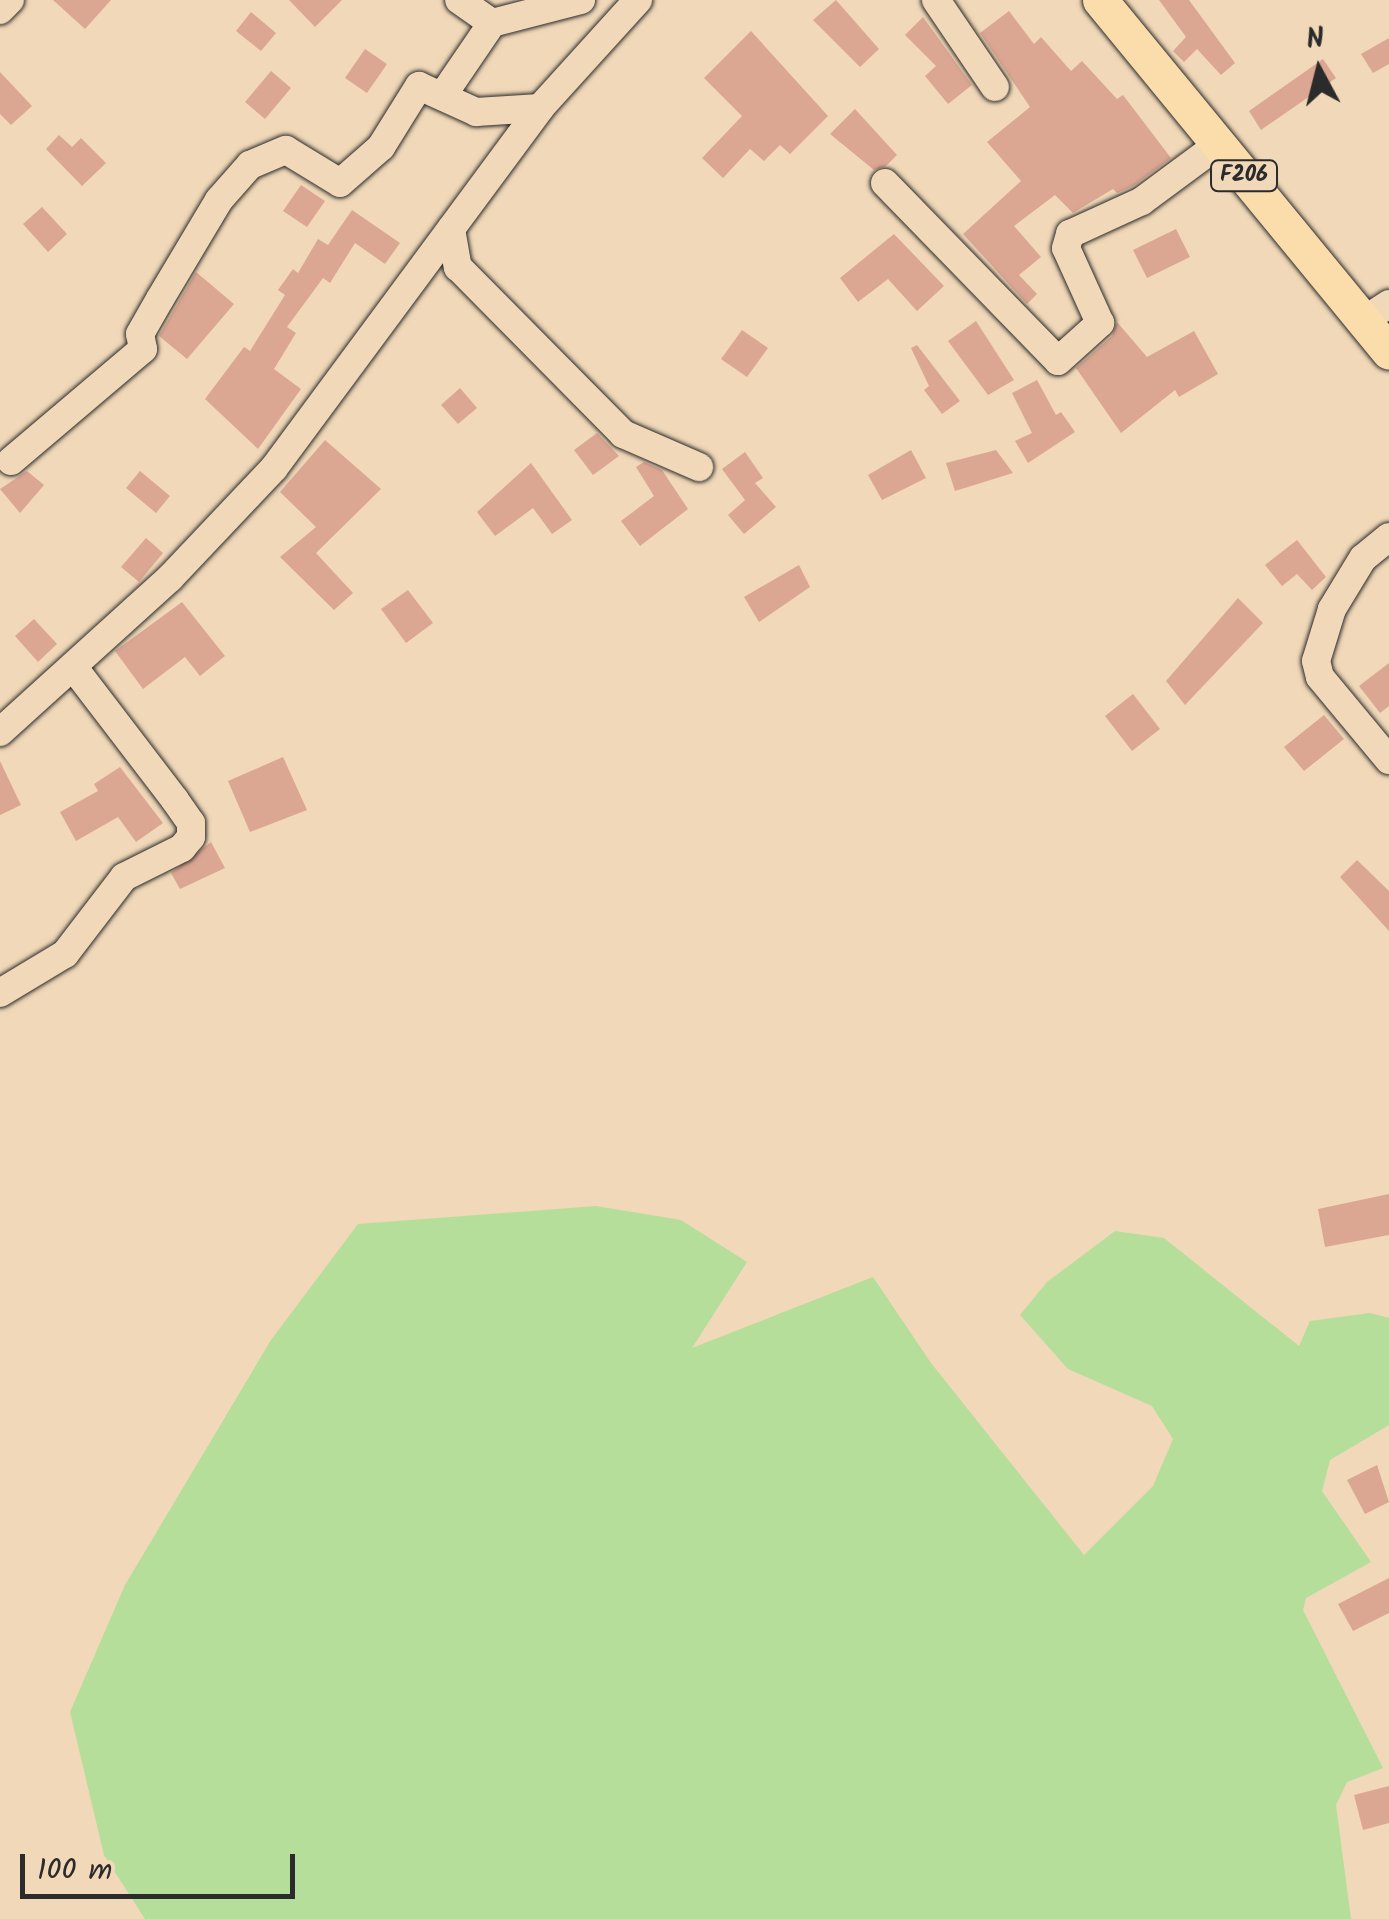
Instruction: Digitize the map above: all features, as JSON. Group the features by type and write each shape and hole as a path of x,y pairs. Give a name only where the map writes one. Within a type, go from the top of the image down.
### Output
{"main road":[{"name":"F206","path":"1100,0 1218,144 1376,312 1389,352"}],"street":[{"path":"0,10 10,0"},
{"path":"459,0 492,23"},
{"path":"445,92 492,23 582,0"},
{"path":"0,732 74,668 274,468 540,108 638,0"},
{"path":"936,0 995,87"},
{"path":"11,461 144,348 140,334 160,298 219,200 250,165 286,150 340,183 381,147 419,86 445,92 476,112 540,108"},
{"path":"885,183 1058,361 1100,322 1066,248 1070,234 1142,201 1218,144"},
{"path":"450,229 458,267 623,434 699,467"},
{"path":"1389,537 1364,558 1332,609 1316,661 1320,677 1389,760"},
{"path":"0,993 65,954 124,876 182,848 190,836 183,811 74,668"}],"green space":[{"path":"596,1206 681,1220 747,1262 692,1348 873,1277 931,1363 1084,1555 1153,1486 1173,1439 1152,1406 1068,1369 1020,1315 1047,1282 1115,1231 1164,1238 1299,1346 1310,1321 1370,1313 1389,1318 1389,1425 1330,1460 1322,1491 1371,1562 1306,1598 1303,1610 1383,1768 1347,1782 1336,1805 1351,1919 145,1919 104,1855 70,1712 125,1585 271,1340 358,1224"}],"building":[{"path":"53,0 111,0 85,29"},
{"path":"289,0 342,0 315,27"},
{"path":"836,0 879,49 860,67 813,20"},
{"path":"1159,0 1189,0 1235,63 1221,75 1197,49 1184,62 1173,51 1186,37"},
{"path":"1009,11 1034,44 1041,37 1071,71 1082,61 1117,99 1123,95 1171,158 1133,186 1117,193 1113,189 1073,213 1055,195 1014,226 1041,257 1019,275 1037,294 1027,304 963,234 1021,181 987,142 1030,107 980,33"},
{"path":"251,12 276,33 261,51 236,31"},
{"path":"923,17 972,85 948,104 925,76 936,66 905,35"},
{"path":"751,31 828,116 790,154 780,145 764,161 750,149 723,178 702,158 742,116 704,78"},
{"path":"1389,38 1389,64 1373,73 1361,54"},
{"path":"365,49 387,64 367,93 345,78"},
{"path":"1323,59 1336,78 1261,130 1249,111"},
{"path":"271,71 291,88 265,119 245,102"},
{"path":"0,72 32,106 11,125 0,114"},
{"path":"855,109 897,155 886,166 874,170 830,134"},
{"path":"59,135 72,147 81,138 106,163 82,186 46,149"},
{"path":"301,185 325,201 307,227 283,211"},
{"path":"42,207 67,234 48,252 23,224"},
{"path":"352,210 400,243 385,264 355,243 330,283 323,278 287,327 296,333 274,369 301,389 258,449 205,399 244,347 250,351 285,295 278,290 293,269 298,273 318,239 328,245"},
{"path":"1176,229 1190,257 1147,278 1133,250"},
{"path":"894,234 944,286 917,311 888,279 858,302 840,278"},
{"path":"196,272 234,304 187,359 159,336"},
{"path":"976,321 1014,380 988,395 948,341"},
{"path":"1117,322 1147,357 1194,331 1218,374 1179,397 1175,390 1121,433 1076,368 1112,336"},
{"path":"742,330 768,348 747,377 721,359"},
{"path":"917,345 960,401 942,414 924,390 929,386 911,348"},
{"path":"1037,380 1056,415 1061,412 1075,432 1028,463 1015,441 1032,433 1012,393"},
{"path":"460,388 477,408 458,424 441,405"},
{"path":"597,433 619,456 593,475 574,450"},
{"path":"325,440 381,489 316,553 353,593 334,610 280,557 316,527 280,492"},
{"path":"911,450 926,478 882,500 868,475"},
{"path":"996,450 1013,473 955,491 946,463"},
{"path":"745,452 763,478 755,483 776,507 744,534 728,515 745,500 722,469"},
{"path":"644,462 662,470 688,509 640,546 621,521 654,496 636,467"},
{"path":"531,463 572,520 552,534 533,508 495,536 477,512"},
{"path":"27,471 44,485 20,513 0,489"},
{"path":"140,471 170,496 156,513 126,488"},
{"path":"146,538 163,553 139,582 121,567"},
{"path":"1297,540 1326,577 1312,590 1297,574 1282,586 1265,565"},
{"path":"799,565 810,587 759,622 744,597"},
{"path":"408,590 433,623 406,643 381,609"},
{"path":"1238,598 1263,623 1185,705 1166,681"},
{"path":"182,602 225,656 200,676 185,657 143,689 115,651"},
{"path":"34,619 57,644 38,662 15,636"},
{"path":"1389,663 1389,706 1380,713 1359,686"},
{"path":"1133,694 1160,729 1132,751 1105,716"},
{"path":"1324,715 1344,739 1304,771 1284,747"},
{"path":"283,757 307,810 250,832 228,781"},
{"path":"0,761 21,805 0,815"},
{"path":"120,767 163,823 136,842 118,817 76,841 60,812 98,791 94,784"},
{"path":"211,842 225,868 180,889 171,873"},
{"path":"1357,860 1389,891 1389,931 1340,877"},
{"path":"1389,1194 1389,1235 1325,1247 1318,1209"},
{"path":"1377,1465 1389,1502 1365,1514 1347,1480"},
{"path":"1389,1578 1389,1613 1353,1631 1338,1604"},
{"path":"1389,1786 1389,1823 1363,1830 1354,1795"}]}
